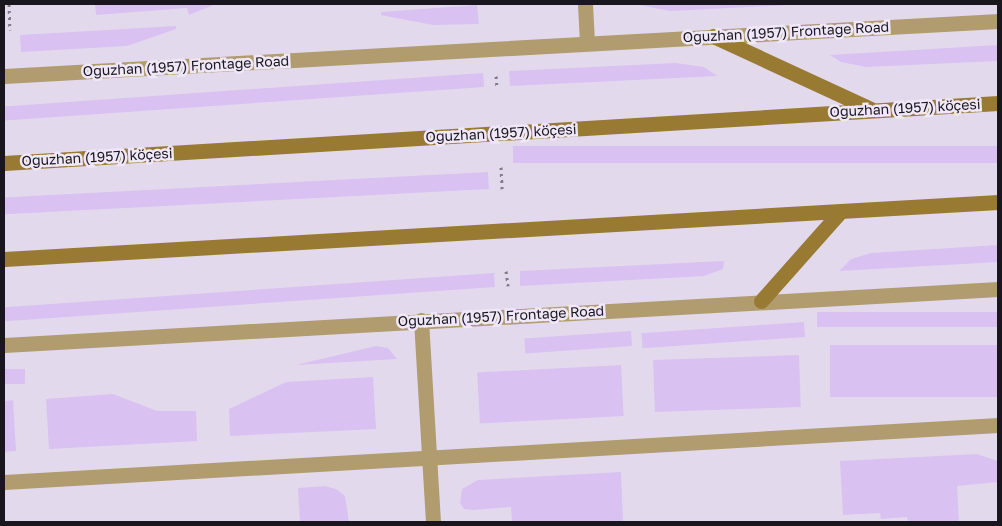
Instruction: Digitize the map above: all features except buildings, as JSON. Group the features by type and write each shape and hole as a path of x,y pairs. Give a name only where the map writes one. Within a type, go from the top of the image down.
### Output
{"main road":[{"path":"713,36 872,110"},
{"name":"Oguzhan (1957) köçesi","path":"4,163 998,103"},
{"path":"4,259 998,202"},
{"path":"761,301 841,212"}],"street":[{"path":"585,4 587,43"},
{"name":"Oguzhan (1957) Frontage Road","path":"4,76 998,21"},
{"name":"Oguzhan (1957) Frontage Road","path":"4,345 421,320 998,289"},
{"path":"421,320 433,522"},
{"path":"4,482 998,425"}],"path":[{"path":"9,4 10,30"},
{"path":"496,71 497,88"},
{"path":"501,167 502,189"},
{"path":"506,271 508,286"}],"shaded area":[{"path":"95,4 216,4 189,15 187,8 96,15"},
{"path":"634,4 811,4 670,11"},
{"path":"477,5 479,24 433,25 381,15 381,12"},
{"path":"176,26 176,29 127,46 21,52 20,35"},
{"path":"998,45 998,61 866,67 841,62 830,55"},
{"path":"676,63 704,67 717,76 510,86 509,71"},
{"path":"483,73 484,87 5,120 4,106"},
{"path":"513,146 998,146 998,163 513,163"},
{"path":"488,172 489,189 5,214 4,197"},
{"path":"998,245 998,262 839,271 851,259 871,253"},
{"path":"724,261 723,269 704,276 520,286 520,271"},
{"path":"494,273 495,287 5,321 4,307"},
{"path":"817,312 998,312 998,327 817,327"},
{"path":"804,322 805,337 642,348 641,333"},
{"path":"631,331 632,346 525,353 524,338"},
{"path":"830,345 998,345 998,397 830,397"},
{"path":"376,346 388,348 397,359 296,365"},
{"path":"799,355 801,407 655,412 653,360"},
{"path":"621,365 624,416 480,423 477,373"},
{"path":"4,369 25,369 25,384 4,384"},
{"path":"373,377 376,429 230,436 229,409 286,382"},
{"path":"113,394 157,411 196,411 197,441 49,449 46,399"},
{"path":"13,400 16,451 4,452 4,401"},
{"path":"977,454 998,461 998,482 957,486 959,522 908,522 907,517 881,519 880,513 843,515 840,461"},
{"path":"621,472 623,522 512,522 511,507 473,510 464,509 460,503 462,489 478,480"},
{"path":"325,486 336,489 345,496 349,522 300,522 298,488"}]}
